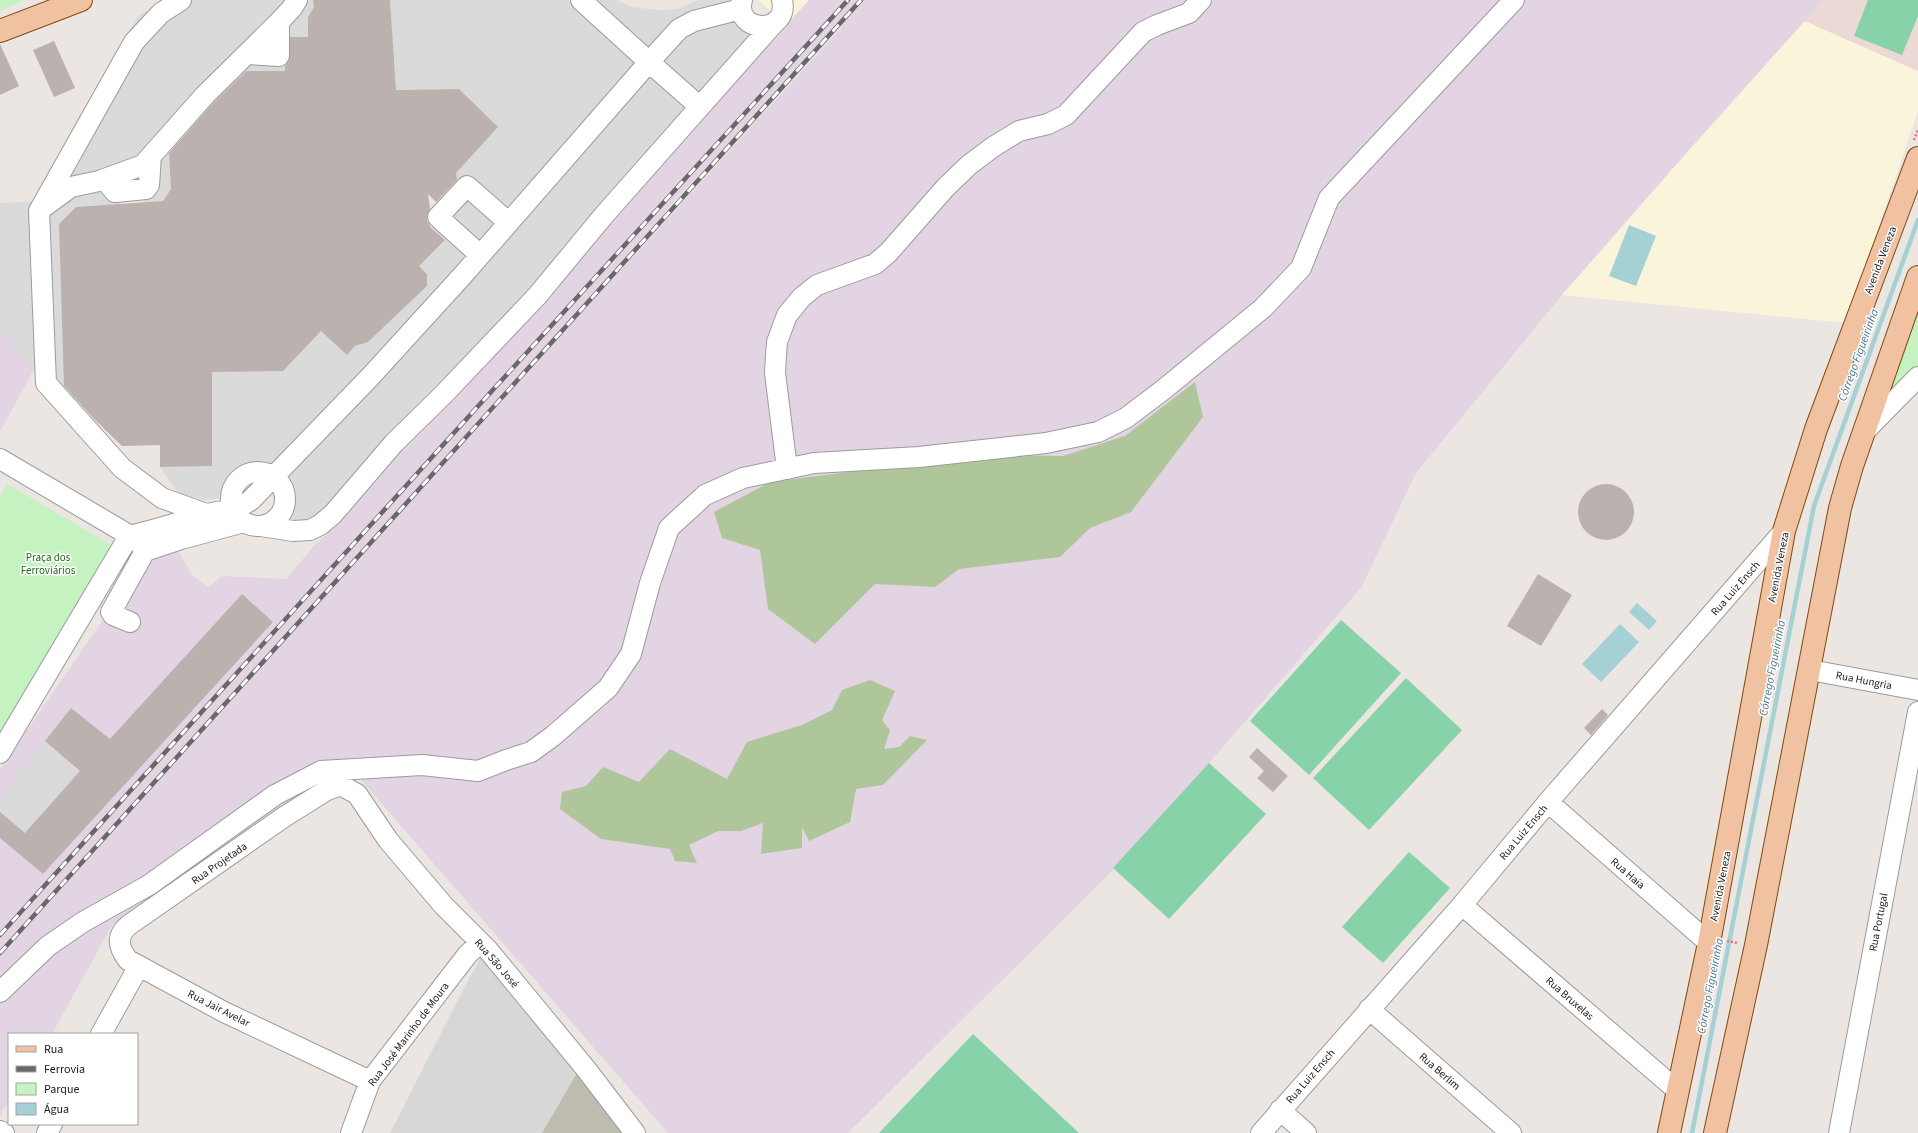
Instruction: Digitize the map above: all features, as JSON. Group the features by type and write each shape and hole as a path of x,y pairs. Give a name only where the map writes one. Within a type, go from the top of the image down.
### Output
{"main road":[{"path":"0,31 65,4 81,0"},
{"name":"Avenida Veneza","path":"1669,1133 1709,941 1784,532 1816,429 1918,158"},
{"path":"1715,1133 1756,945 1788,771 1810,670 1840,508 1864,431 1918,277"}],"street":[{"path":"181,0 161,13 134,42 39,211 46,383 122,468 162,498 206,514 270,523 277,518 282,511 285,502 284,493 274,478 260,473 252,474 239,481 232,494 246,519"},
{"path":"39,211 71,187 104,179 143,165 205,95 279,22 297,0"},
{"path":"581,0 700,106"},
{"path":"130,622 113,615 111,612 144,551 246,519 293,530 310,530 320,525 333,514 394,443 448,390 537,296 605,214 774,23 782,12 782,0"},
{"path":"787,469 775,373 777,342 787,315 802,297 818,285 875,264 888,253 946,187 969,165 993,147 1020,131 1048,124 1066,116 1143,32 1157,24 1189,13 1202,0"},
{"path":"0,992 48,946 83,922 149,885 275,795 321,771 422,765 478,771 531,752 553,736 608,688 631,654 650,583 669,528 705,495 742,478 814,464 919,458 1046,443 1098,432 1126,418 1263,308 1294,277 1301,268 1329,198 1514,0"},
{"path":"274,478 370,377 509,223 649,62 684,26 740,4 744,16 754,25 768,26 774,23"},
{"path":"480,255 438,217 467,186 509,223"},
{"path":"1864,431 1918,377"},
{"path":"2,466 129,536 141,545 144,551"},
{"path":"0,753 129,536 168,527 206,514"},
{"name":"Rua Luiz Ensch","path":"1261,1133 1462,905 1548,802 1784,532"},
{"name":"Rua Hungria","path":"1810,670 1918,690"},
{"name":"Rua Portugal","path":"1839,1133 1918,712"},
{"name":"Rua Projetada","path":"139,966 128,960 120,948 119,938 124,929 129,925 284,817 327,790 338,786 344,787 357,794"},
{"name":"Rua São José","path":"357,794 388,840 444,906 480,943 586,1069 635,1133"},
{"name":"Rua Haia","path":"1548,802 1709,941"},
{"name":"Rua Bruxelas","path":"1462,905 1678,1091"},
{"name":"Rua José Marinho de Moura","path":"351,1133 370,1082 468,954 480,943"},
{"path":"102,1033 139,966"},
{"name":"Rua Jair Avelar","path":"139,966 224,1012 370,1082"},
{"name":"Rua Berlim","path":"1369,1009 1512,1133"},
{"path":"1280,1110 1306,1133"},
{"path":"0,1131 4,1133"}],"path":[{"path":"1709,941 1756,945"}],"shaded area":[{"path":"168,0 313,0 314,7 308,17 308,37 285,37 285,55 297,55 288,71 242,71 169,151 171,189 163,201 144,202 142,179 118,181 120,204 76,207 59,224 65,392 43,382 0,328 0,203 39,201 115,55 138,16"},
{"path":"390,0 617,0 632,7 658,10 677,9 699,0 729,0 736,7 778,34 579,259 338,523 286,520 292,513 293,492 285,482 269,469 245,470 235,476 221,498 204,500 179,494 160,467 212,464 212,372 283,371 321,331 347,355 355,346 368,342 427,286 427,274 419,266 445,240 432,229 430,209 435,211 458,187 456,173 498,127 459,89 396,90"},
{"path":"758,0 809,0 786,24"},
{"path":"809,0 1823,0 1562,295 1416,473 1361,588 1209,763 1108,875 848,1133 668,1133 355,773 130,912 111,927 53,1033 8,1033 8,1103 0,1115 0,769 148,555 175,546 193,576 209,587 221,576 286,579 314,546 338,523 579,259","holes":["841,26 842,27 612,280 673,202"]},
{"path":"1823,0 1918,0 1918,71 1805,21"},
{"path":"1805,21 1918,71 1918,111 1846,323 1562,295 1690,149"},
{"path":"0,327 34,369 1,430 0,430"},
{"path":"45,741 80,771 25,833 0,812 0,798"},
{"path":"485,950 577,1073 542,1133 390,1133 461,994"},
{"path":"577,1073 624,1133 542,1133"}],"green space":[{"path":"0,0 24,0 0,11"},
{"path":"1868,0 1918,0 1918,16 1902,55 1854,36"},
{"path":"1918,298 1918,368 1878,408"},
{"path":"1195,382 1203,417 1131,512 1090,528 1060,557 959,569 935,587 875,584 815,644 768,609 760,550 722,538 714,512 770,482 982,455 1063,456 1125,436"},
{"name":"Praça dos Ferroviários","path":"7,484 113,546 0,737 0,497"},
{"path":"1341,620 1401,673 1309,775 1250,721"},
{"path":"1406,678 1462,730 1369,830 1313,778"},
{"path":"870,680 895,691 882,720 890,730 884,749 899,747 910,736 927,740 883,785 856,789 850,822 809,841 802,827 802,848 761,854 763,823 741,831 718,831 689,845 697,863 675,861 670,849 601,839 560,809 562,792 586,786 603,767 639,782 670,749 727,779 747,742 802,725 832,710 842,690"},
{"path":"1209,763 1266,814 1169,919 1113,868"},
{"path":"1409,852 1450,888 1383,963 1342,927"},
{"path":"973,1034 1079,1133 879,1133"}],"water":[{"path":"1629,225 1656,236 1636,286 1609,276"},
{"path":"1637,603 1657,621 1649,630 1629,612"},
{"path":"1620,624 1639,642 1601,682 1582,664"}],"building":[{"path":"313,0 390,0 396,90 459,89 498,127 456,173 457,180 436,202 428,194 430,209 427,215 427,221 432,229 445,240 419,266 427,274 427,286 368,342 355,346 347,355 321,331 283,371 212,372 212,466 160,467 160,445 122,446 95,420 64,386 59,224 76,207 163,201 171,189 169,153 213,103 246,71 285,71 285,66 289,62 290,56 290,37 308,37 308,17 314,7"},
{"path":"54,41 75,88 54,97 33,50"},
{"path":"0,44 19,86 0,95"},
{"path":"1606,484 1617,486 1626,492 1632,501 1634,512 1632,523 1626,532 1617,538 1606,540 1595,538 1586,532 1580,523 1578,512 1580,501 1586,492 1595,486"},
{"path":"1538,574 1572,595 1541,646 1507,626"},
{"path":"242,594 273,622 43,874 0,838 0,812 25,833 80,771 45,741 71,708 110,739"},
{"path":"1602,709 1608,715 1591,735 1584,728"},
{"path":"1257,748 1288,776 1273,792 1257,778 1264,771 1249,757"}],"waterway":[{"name":"Córrego Figueirinha","path":"1692,1133 1814,506 1918,220"}],"railway":[{"path":"0,935 848,0"},
{"path":"0,953 861,0"}]}
